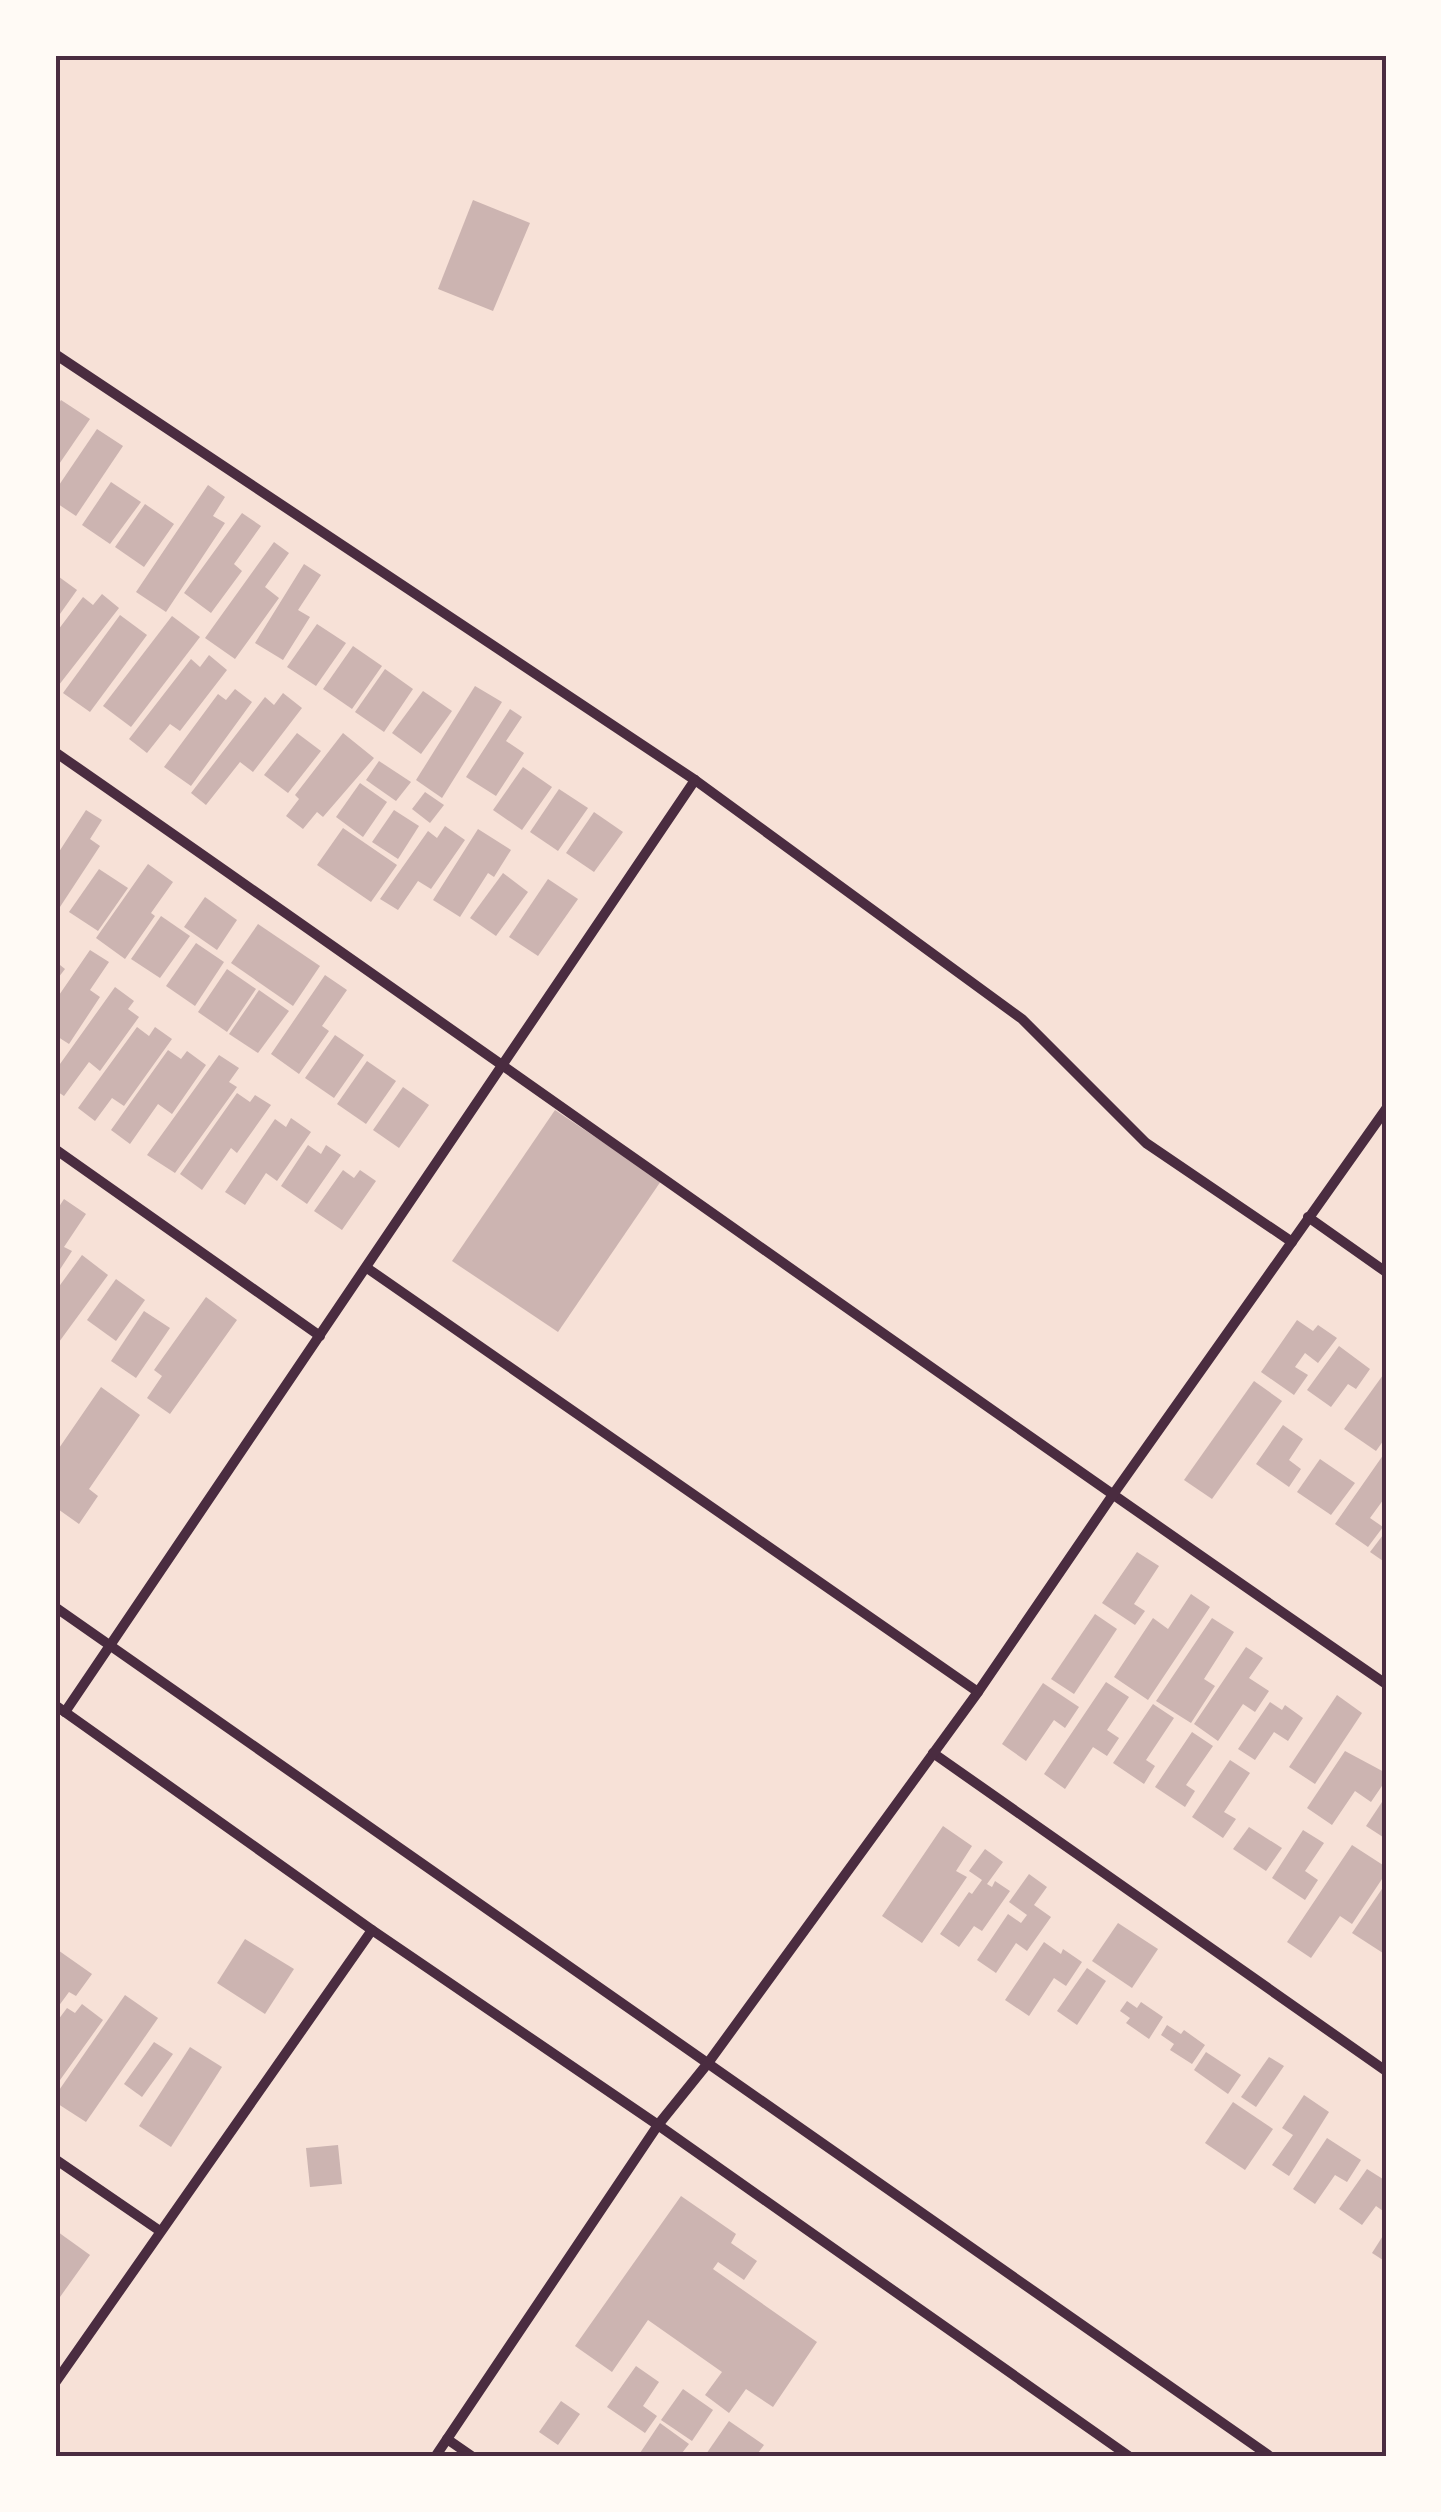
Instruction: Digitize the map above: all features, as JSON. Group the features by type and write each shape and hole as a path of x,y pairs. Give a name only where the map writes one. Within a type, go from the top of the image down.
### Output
{"street":[{"path":"55,354 695,780 1022,1019 1146,1143 1292,1242"},
{"path":"55,752 503,1063 1112,1496 1386,1684"},
{"path":"695,780 320,1336 109,1644 60,1708 1130,2457"},
{"path":"435,2457 658,2126 978,1692 1308,1216 1386,1110"},
{"path":"55,1149 320,1336"},
{"path":"1308,1216 1386,1272"},
{"path":"366,1268 978,1692"},
{"path":"55,1607 1271,2457"},
{"path":"933,1754 1386,2071"},
{"path":"55,2383 372,1930"},
{"path":"55,2159 160,2231"},
{"path":"447,2439 473,2457"}],"building":[{"path":"473,200 530,223 493,311 438,289"},
{"path":"61,400 90,419 55,470 55,410"},
{"path":"97,429 123,446 76,516 55,502 55,491"},
{"path":"111,482 141,502 110,544 82,525"},
{"path":"208,485 225,497 213,516 225,523 166,612 136,592"},
{"path":"145,504 174,524 144,567 115,547"},
{"path":"242,513 261,526 234,564 242,571 211,613 184,593"},
{"path":"274,542 289,553 265,587 279,598 235,659 205,638"},
{"path":"304,564 321,575 298,610 310,617 283,660 255,643"},
{"path":"55,574 77,590 55,621"},
{"path":"102,594 119,608 55,690 55,634 83,597 93,605"},
{"path":"120,615 147,635 90,712 63,693"},
{"path":"172,616 200,637 131,727 103,706"},
{"path":"317,624 346,643 316,686 287,667"},
{"path":"353,646 382,666 352,709 323,689"},
{"path":"209,655 227,670 180,731 170,724 147,753 129,739 191,659 200,667"},
{"path":"385,669 413,689 384,732 355,712"},
{"path":"475,686 502,702 442,798 416,780"},
{"path":"235,689 252,702 191,786 164,767 218,694 226,700"},
{"path":"423,691 452,711 421,754 392,733"},
{"path":"283,693 302,708 253,772 240,762 206,805 191,793 265,697 274,705"},
{"path":"510,709 522,717 506,741 524,753 496,796 466,777"},
{"path":"297,733 321,751 288,793 264,775"},
{"path":"343,733 374,758 323,817 317,812 303,829 286,816 299,799 295,795"},
{"path":"379,761 411,782 396,801 366,780"},
{"path":"523,767 552,787 522,830 493,810"},
{"path":"360,783 387,802 363,837 336,817"},
{"path":"559,789 588,808 558,851 530,832"},
{"path":"425,792 444,805 430,823 412,809"},
{"path":"86,810 102,820 90,839 100,846 58,910 55,858"},
{"path":"394,810 419,826 398,859 372,842"},
{"path":"594,812 623,832 594,872 566,853"},
{"path":"445,826 465,840 431,889 418,881 398,910 380,899 428,831 437,838"},
{"path":"343,828 397,865 371,902 317,865"},
{"path":"478,829 511,850 494,877 488,873 460,917 433,900"},
{"path":"148,864 173,882 125,959 96,938"},
{"path":"99,869 128,888 98,931 69,912"},
{"path":"503,873 528,892 496,936 470,918"},
{"path":"548,879 578,899 538,956 509,937"},
{"path":"205,897 237,920 217,950 184,927"},
{"path":"161,916 190,936 160,978 131,959"},
{"path":"258,924 320,966 293,1006 231,963"},
{"path":"196,943 224,962 195,1006 166,986"},
{"path":"90,950 109,962 90,990 100,997 69,1044 55,1035 55,1001"},
{"path":"55,961 65,969 55,982"},
{"path":"227,969 256,989 227,1032 198,1012"},
{"path":"325,975 347,990 322,1026 329,1031 299,1074 271,1054"},
{"path":"115,987 134,1001 128,1009 139,1017 100,1071 89,1062 64,1096 55,1090 55,1071"},
{"path":"259,990 289,1011 258,1053 229,1034"},
{"path":"137,1027 149,1036 155,1027 172,1039 124,1106 112,1098 95,1121 78,1108"},
{"path":"335,1035 364,1055 334,1098 305,1078"},
{"path":"168,1050 181,1059 187,1051 206,1065 172,1114 158,1104 130,1144 111,1130"},
{"path":"219,1055 239,1068 229,1082 237,1087 175,1173 147,1155"},
{"path":"367,1061 396,1081 366,1124 337,1104"},
{"path":"403,1087 429,1105 399,1148 373,1130"},
{"path":"237,1093 250,1102 255,1095 271,1105 237,1153 231,1148 202,1190 180,1174"},
{"path":"555,1110 661,1181 558,1332 452,1261"},
{"path":"291,1118 311,1132 277,1181 266,1173 245,1205 225,1192 275,1119 286,1127"},
{"path":"308,1145 321,1154 326,1145 341,1155 307,1204 281,1186"},
{"path":"343,1170 354,1178 360,1170 376,1181 342,1230 314,1211"},
{"path":"64,1199 86,1214 64,1247 72,1251 55,1277 55,1213"},
{"path":"82,1255 108,1275 59,1342 55,1339 55,1292"},
{"path":"116,1279 145,1300 116,1341 87,1320"},
{"path":"206,1297 237,1320 170,1414 147,1398 162,1376 154,1370"},
{"path":"144,1311 170,1328 136,1378 111,1361"},
{"path":"1297,1320 1313,1331 1318,1325 1337,1338 1318,1363 1305,1353 1295,1367 1308,1375 1294,1395 1261,1372"},
{"path":"1339,1346 1370,1369 1356,1389 1348,1384 1331,1407 1307,1390"},
{"path":"1383,1375 1386,1437 1376,1451 1344,1429"},
{"path":"1254,1381 1282,1401 1212,1499 1184,1480"},
{"path":"101,1387 140,1415 89,1489 98,1496 79,1524 55,1507 55,1454"},
{"path":"1283,1425 1303,1439 1289,1460 1301,1469 1289,1487 1256,1464"},
{"path":"1386,1451 1386,1496 1370,1518 1383,1527 1368,1547 1335,1524"},
{"path":"1320,1459 1355,1483 1331,1515 1297,1492"},
{"path":"1386,1531 1386,1563 1370,1552"},
{"path":"1137,1552 1159,1566 1134,1604 1145,1611 1135,1625 1102,1603"},
{"path":"1191,1594 1210,1607 1148,1700 1114,1677 1153,1618 1168,1629"},
{"path":"1095,1614 1117,1629 1074,1694 1051,1679"},
{"path":"1212,1618 1234,1632 1204,1679 1215,1686 1191,1723 1156,1701"},
{"path":"1246,1647 1263,1658 1249,1678 1269,1691 1255,1712 1243,1704 1218,1741 1194,1724"},
{"path":"1106,1682 1129,1697 1107,1730 1119,1738 1107,1756 1093,1747 1065,1789 1044,1774"},
{"path":"1043,1683 1079,1707 1065,1728 1054,1720 1026,1761 1002,1744"},
{"path":"1337,1695 1362,1713 1315,1784 1289,1767"},
{"path":"1270,1702 1282,1710 1285,1705 1303,1718 1288,1741 1274,1732 1255,1760 1238,1749"},
{"path":"1153,1704 1174,1718 1146,1760 1155,1766 1144,1784 1113,1763"},
{"path":"1192,1732 1213,1746 1186,1785 1195,1791 1185,1807 1155,1787"},
{"path":"1345,1751 1386,1773 1386,1780 1371,1802 1355,1791 1332,1825 1307,1808"},
{"path":"1230,1760 1250,1773 1224,1812 1236,1819 1223,1838 1192,1817"},
{"path":"1386,1796 1386,1839 1366,1826"},
{"path":"943,1826 972,1846 956,1871 967,1877 922,1943 882,1916"},
{"path":"1249,1827 1282,1848 1266,1871 1233,1849"},
{"path":"1303,1830 1324,1843 1305,1871 1318,1880 1305,1900 1272,1878"},
{"path":"1352,1845 1386,1867 1386,1873 1352,1924 1340,1916 1311,1958 1287,1942"},
{"path":"985,1849 1003,1862 987,1884 992,1887 995,1881 1010,1891 982,1931 974,1926 959,1947 940,1934 982,1880 969,1871"},
{"path":"1029,1874 1047,1887 1034,1905 1051,1917 1027,1951 1016,1943 996,1973 977,1960 1008,1914 1021,1923 1027,1915 1009,1902"},
{"path":"1386,1883 1386,1955 1352,1933"},
{"path":"1118,1923 1158,1949 1132,1988 1092,1961"},
{"path":"245,1939 294,1969 265,2014 217,1983"},
{"path":"1044,1942 1082,1962 1066,1986 1054,1978 1029,2016 1005,2000"},
{"path":"55,1948 92,1974 76,1996 69,1992 55,2011"},
{"path":"1087,1968 1106,1981 1077,2025 1057,2011"},
{"path":"125,1995 158,2018 86,2122 55,2102 55,2096"},
{"path":"1127,2001 1137,2008 1141,2002 1163,2017 1149,2039 1126,2023 1130,2018 1120,2011"},
{"path":"82,2004 103,2020 55,2087 55,2024 67,2008 75,2013"},
{"path":"1167,2025 1181,2034 1184,2030 1205,2045 1192,2064 1170,2050 1174,2044 1161,2035"},
{"path":"154,2042 173,2054 142,2097 124,2084"},
{"path":"190,2047 222,2067 171,2147 139,2126"},
{"path":"1206,2052 1241,2075 1228,2094 1194,2070"},
{"path":"1269,2057 1284,2066 1256,2107 1241,2097"},
{"path":"1304,2095 1329,2112 1289,2176 1272,2165 1293,2135 1282,2128"},
{"path":"1233,2102 1273,2129 1245,2170 1205,2143"},
{"path":"1327,2138 1361,2160 1347,2182 1335,2175 1315,2204 1293,2189"},
{"path":"338,2145 342,2184 310,2187 306,2148"},
{"path":"1367,2169 1386,2181 1386,2213 1376,2206 1362,2225 1339,2209"},
{"path":"681,2196 736,2234 731,2243 757,2261 744,2280 718,2262 713,2269 817,2342 773,2407 746,2389 729,2413 705,2395 722,2372 648,2320 612,2372 575,2346"},
{"path":"1386,2231 1386,2262 1372,2253"},
{"path":"58,2232 90,2255 55,2304 55,2236"},
{"path":"636,2366 659,2382 643,2406 657,2416 645,2433 607,2407"},
{"path":"683,2389 713,2410 692,2441 661,2420"},
{"path":"561,2401 580,2414 558,2445 539,2432"},
{"path":"729,2421 764,2445 755,2457 704,2457"},
{"path":"660,2423 689,2444 682,2453 688,2457 646,2457 640,2453"}]}
